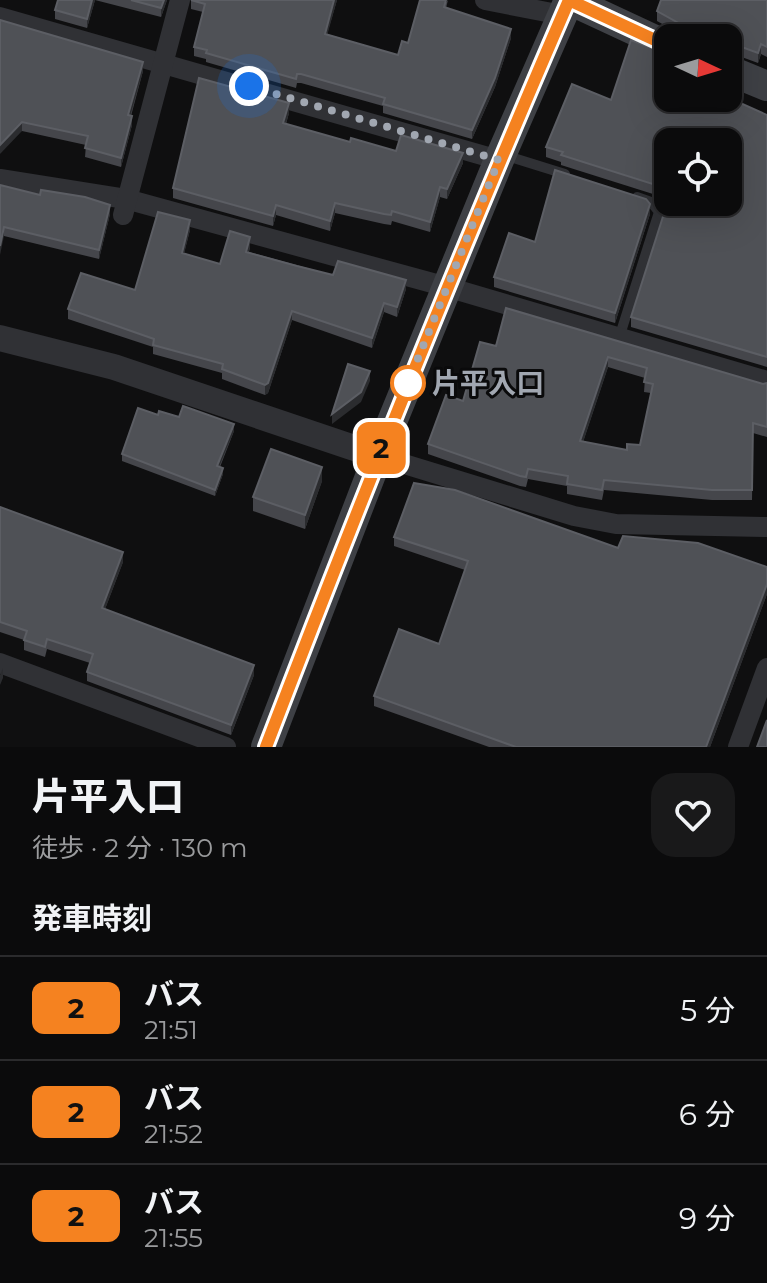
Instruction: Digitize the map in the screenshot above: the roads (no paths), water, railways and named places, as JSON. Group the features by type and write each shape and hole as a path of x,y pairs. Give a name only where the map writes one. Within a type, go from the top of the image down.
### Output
{"main road":[{"path":"266,747 378,456 566,5 654,40"},
{"path":"742,76 767,86"}],"street":[{"path":"124,207 180,0"},
{"path":"485,0 566,5"},
{"path":"0,17 501,157"},
{"path":"0,179 447,287 767,381"},
{"path":"0,338 114,367 378,456 574,516 616,524 767,527"},
{"path":"0,663 226,747"},
{"path":"738,747 767,668"}],"lane":[{"path":"501,157 577,178"},
{"path":"619,338 659,212 651,202 621,192"}],"place":[{"name":"片平入口","path":"408,383"}]}
